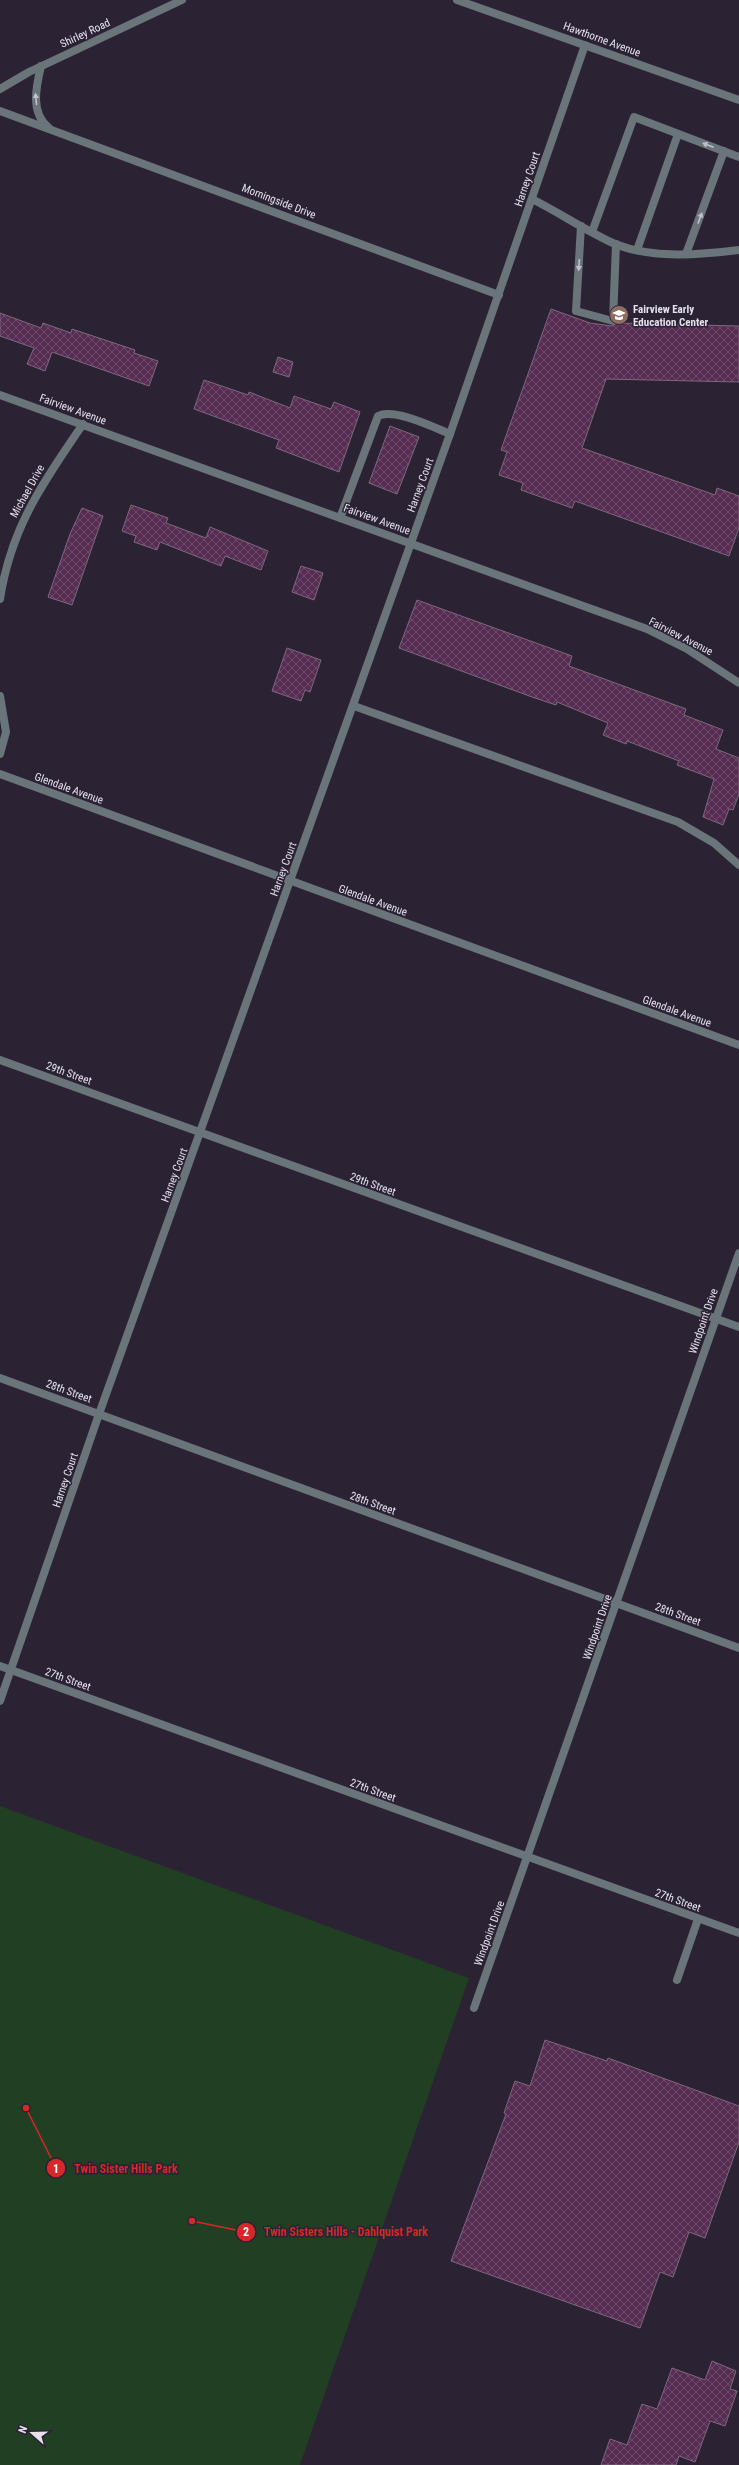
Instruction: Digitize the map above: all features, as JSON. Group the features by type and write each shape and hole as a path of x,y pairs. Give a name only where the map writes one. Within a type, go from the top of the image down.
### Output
{"street":[{"name":"Shirley Road","path":"0,89 41,66 182,0"},
{"name":"Hawthorne Avenue","path":"457,0 739,100"},
{"name":"Harney Court","path":"0,1701 99,1414 354,706 410,542 499,295 585,45"},
{"path":"41,66 36,89 36,104 40,116 50,129"},
{"name":"Morningside Drive","path":"0,111 499,295"},
{"path":"592,232 634,117 739,157"},
{"path":"637,250 678,134"},
{"path":"686,254 724,151"},
{"path":"532,199 616,244 637,250 686,254 739,249"},
{"path":"581,226 576,311 613,321 616,244"},
{"name":"Fairview Avenue","path":"0,394 410,542 652,632 687,649 739,683"},
{"path":"340,518 378,416 385,413 396,414 450,434"},
{"name":"Michael Drive","path":"0,599 11,552 28,508 83,424"},
{"path":"0,696 6,732 0,754"},
{"path":"354,706 678,822 714,843 739,865"},
{"name":"Glendale Avenue","path":"0,774 290,882 739,1045"},
{"name":"29th Street","path":"0,1060 739,1327"},
{"name":"Windpoint Drive","path":"474,2008 528,1858 739,1253"},
{"name":"28th Street","path":"0,1378 739,1648"},
{"name":"27th Street","path":"0,1666 739,1933"},
{"path":"677,1980 698,1918"}],"green space":[{"path":"0,1806 469,1978 300,2465 0,2465"}],"building":[{"path":"551,309 590,323 612,326 618,323 739,326 739,382 606,379 582,448 715,495 717,488 739,496 739,528 729,556 575,501 572,508 521,490 523,483 499,475 507,452 501,450"},
{"path":"0,313 41,328 43,323 71,333 72,329 135,350 134,353 158,361 149,386 52,352 45,371 27,364 34,348 0,336"},
{"path":"278,357 293,362 289,377 273,372"},
{"path":"204,380 248,395 249,392 290,408 294,396 331,409 334,402 360,412 339,472 276,448 279,440 194,409"},
{"path":"390,426 419,437 397,494 369,483"},
{"path":"131,505 168,518 166,523 206,538 210,527 268,551 261,570 225,556 221,566 160,542 157,550 134,542 136,536 122,531"},
{"path":"82,508 103,516 72,605 48,597 70,534"},
{"path":"301,566 323,573 314,600 292,592"},
{"path":"417,600 572,656 569,666 686,709 684,715 723,730 716,749 739,758 739,794 733,810 729,809 723,825 703,817 714,779 677,765 679,761 627,741 626,744 603,735 608,723 557,702 556,705 532,697 399,648"},
{"path":"287,648 321,660 310,692 305,690 301,701 272,691"},
{"path":"545,2040 607,2061 608,2058 739,2106 739,2142 705,2238 689,2232 673,2277 660,2272 640,2328 451,2261 506,2114 504,2113 515,2081 530,2086"},
{"path":"712,2361 736,2371 730,2389 737,2391 725,2426 710,2421 695,2462 679,2456 676,2465 601,2465 610,2439 627,2445 642,2404 657,2409 672,2368 705,2380"}],"place":[{"name":"Fairview Early Education Center","path":"619,315"},
{"name":"Twin Sister Hills Park","path":"26,2108"},
{"name":"Twin Sisters Hills - Dahlquist Park","path":"192,2221"}]}
